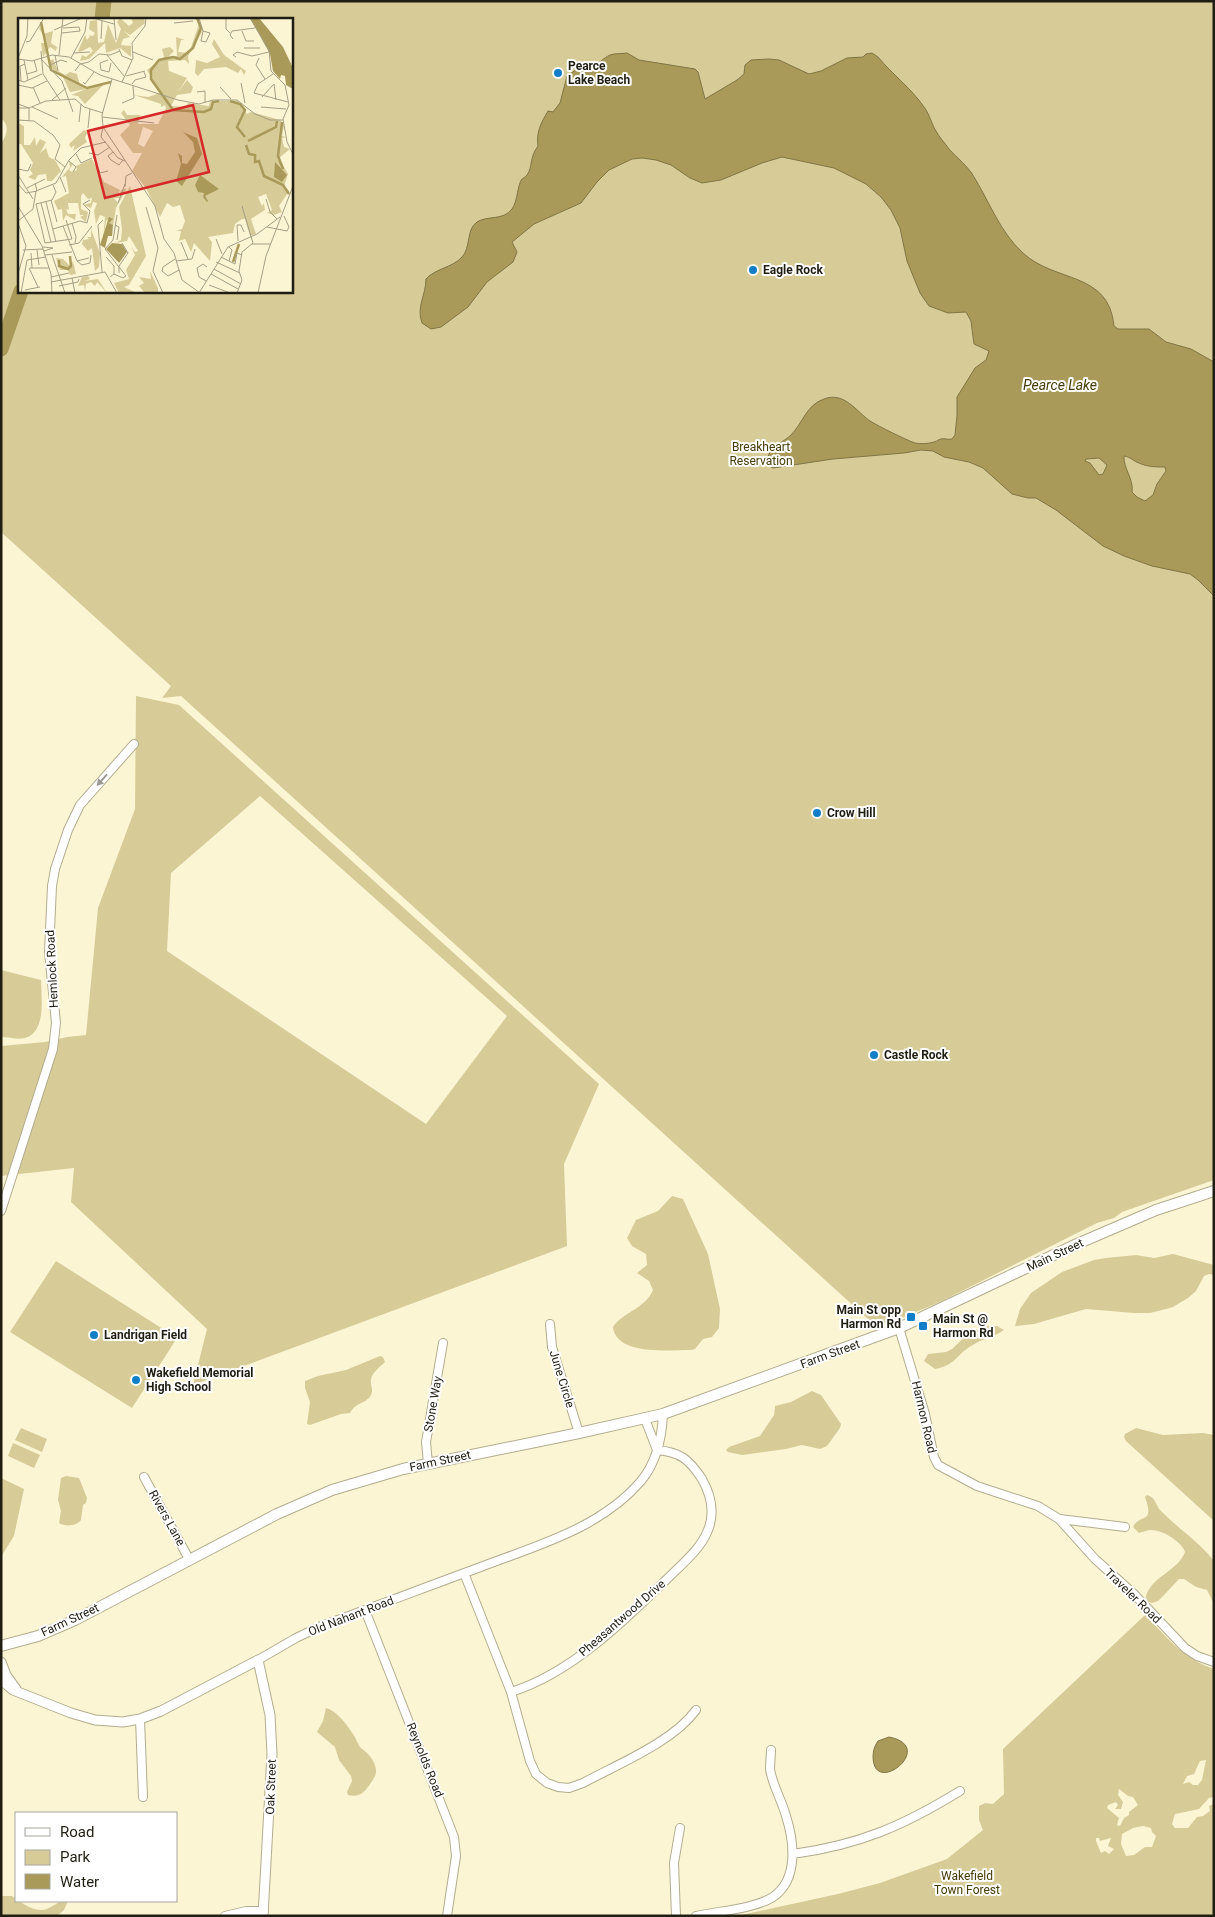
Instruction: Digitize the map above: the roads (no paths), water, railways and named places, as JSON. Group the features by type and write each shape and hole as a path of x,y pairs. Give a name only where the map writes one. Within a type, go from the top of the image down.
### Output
{"main road":[{"name":"Main Street","path":"899,1328 1077,1244 1156,1210 1214,1192"},
{"name":"Farm Street","path":"1,1646 38,1636 75,1620 277,1514 318,1496 378,1476 428,1464 645,1419 899,1328"}],"street":[{"name":"Hemlock Road","path":"1,1211 53,1049 56,1023 49,952 50,910 55,869 68,830 80,805 134,744"},
{"name":"June Circle","path":"550,1324 552,1347 579,1433"},
{"name":"Harmon Road","path":"899,1328 915,1377 937,1464 977,1486 1038,1506 1059,1519"},
{"name":"Stone Way","path":"428,1464 426,1442 443,1343"},
{"name":"Old Nahant Road","path":"1,1680 11,1689 22,1694 95,1720 116,1722 140,1719 169,1708 308,1632 558,1538 596,1518 635,1488 648,1471 657,1450 661,1433 662,1414"},
{"path":"645,1419 657,1450"},
{"name":"Pheasantwood Drive","path":"511,1692 527,1687 546,1677 600,1640 676,1570 705,1536 711,1522 708,1490 683,1456 673,1452 657,1450"},
{"name":"Rivers Lane","path":"144,1477 189,1559"},
{"path":"1059,1519 1125,1527"},
{"name":"Traveler Road","path":"1059,1519 1095,1559 1134,1594 1178,1642 1193,1654 1214,1662"},
{"path":"464,1573 511,1692 532,1768 544,1781 561,1788 579,1785 672,1735 685,1724 696,1710"},
{"name":"Reynolds Road","path":"364,1610 454,1837 456,1856 447,1916"},
{"name":"Oak Street","path":"258,1660 268,1701 272,1754 264,1913"},
{"path":"1,1662 10,1681 22,1694"},
{"path":"140,1719 143,1797"},
{"path":"696,1916 751,1905 772,1898 780,1891 789,1877 792,1866 792,1854 786,1817 771,1772 771,1750"},
{"path":"792,1854 828,1849 867,1838 929,1810 960,1791"},
{"path":"676,1916 674,1863 680,1828"},
{"path":"225,1916 246,1911 264,1913"}],"water":[{"name":"Pearce Lake","path":"627,53 639,60 695,69 698,72 705,99 737,80 744,74 745,65 751,60 779,60 809,74 821,71 847,58 863,57 866,54 872,53 919,100 939,136 972,173 1002,227 1023,253 1050,269 1079,280 1091,287 1102,296 1110,308 1114,326 1118,329 1149,329 1166,342 1191,349 1214,362 1214,596 1190,574 1152,566 1103,546 1056,510 1036,498 1012,494 983,468 969,462 944,457 933,451 921,450 833,459 773,468 768,465 769,455 774,447 791,435 813,405 831,397 844,400 870,421 915,443 922,444 942,439 952,439 955,435 957,397 975,368 986,360 989,351 974,344 971,321 966,312 948,313 929,306 920,293 907,261 900,228 891,210 881,197 866,184 834,168 782,157 721,180 702,183 690,178 671,165 656,160 632,159 609,170 581,203 534,224 512,242 517,252 513,262 487,282 468,307 441,327 431,329 422,323 420,312 426,279 434,272 454,264 462,257 467,249 471,229 477,222 500,217 508,213 514,206 521,181 529,172 533,154 538,146 538,132 541,124 548,111 553,112 560,103 567,76 577,69 592,68 610,55","holes":["1124,456 1145,465 1165,467 1166,471 1157,484 1153,495 1145,501 1132,492","1099,458 1107,465 1103,474 1099,475 1090,463 1085,461 1086,459"]},
{"path":"889,1737 902,1742 907,1749 906,1757 894,1770 879,1771 874,1764 875,1746 878,1741"}],"waterway":[{"path":"102,18 104,1"},
{"path":"1,349 21,292"}],"place":[{"name":"Pearce Lake Beach","path":"558,73"},
{"name":"Eagle Rock","path":"753,270"},
{"name":"Crow Hill","path":"817,813"},
{"name":"Castle Rock","path":"874,1055"},
{"name":"Main St opp Harmon Rd","path":"911,1317"},
{"name":"Main St @ Harmon Rd","path":"923,1326"},
{"name":"Landrigan Field","path":"94,1335"},
{"name":"Wakefield Memorial High School","path":"136,1380"}],"park label":[{"name":"Breakheart Reservation","path":"761,454"},
{"name":"Wakefield Town Forest","path":"967,1883"}]}
